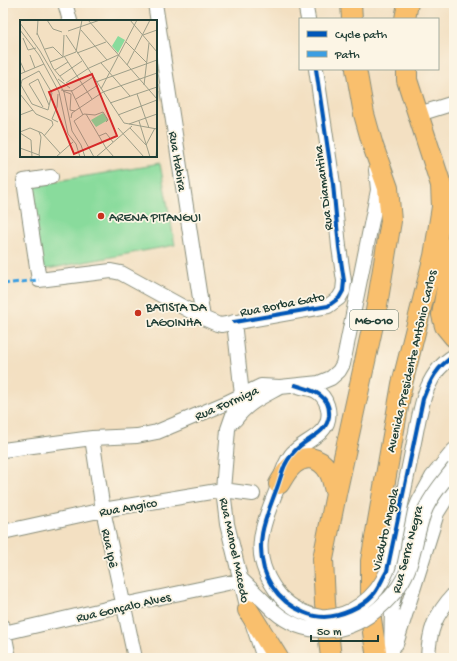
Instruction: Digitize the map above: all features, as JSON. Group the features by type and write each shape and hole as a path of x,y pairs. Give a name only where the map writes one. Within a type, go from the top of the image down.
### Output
{"highway":[{"path":"351,3 352,18"},
{"path":"405,18 408,3"},
{"name":"MG-010","path":"331,658 325,603 323,559 376,311 391,222 388,188 364,114 356,70"},
{"name":"Avenida Presidente Antônio Carlos","path":"377,658 371,619 371,561 402,384 434,256 442,207 441,185 408,80 407,70"},
{"path":"441,185 451,198 454,208"},
{"path":"454,246 442,315 445,326 454,337"},
{"path":"278,484 293,465 305,458 314,458 321,462 331,476 336,494"},
{"path":"248,610 278,658"}],"street":[{"path":"65,3 70,20"},
{"name":"Rua Itabira","path":"155,3 156,20"},
{"path":"305,3 308,18"},
{"name":"Rua Itabira","path":"157,29 160,69 203,318"},
{"name":"Rua Diamantina","path":"316,70 333,184 344,281 343,291 339,298 334,302"},
{"path":"419,114 454,103"},
{"name":"Rua Formiga","path":"3,450 92,438 137,436 157,432 261,386 280,387 319,383 331,378 339,371 343,364 378,190 374,146"},
{"name":"Rua Borba Gato","path":"51,177 24,181 39,280 112,271 121,273 203,318 217,324 328,306 334,302"},
{"path":"234,322 242,395"},
{"name":"Viaduto Angola","path":"295,385 316,391 322,396 327,404 329,416 321,431 300,446 291,455 283,470 266,518 260,544 261,559 271,586 280,597 290,605 301,612 322,617 333,616 348,612 363,604 372,596 387,571 423,399 429,382 438,368 454,356"},
{"path":"239,365 254,382 261,386"},
{"path":"228,429 240,414 255,400 280,387"},
{"name":"Rua Manoel Macedo","path":"242,395 228,429 223,490 227,524 242,580 248,610 264,658"},
{"name":"Rua Ipê","path":"92,438 103,510 135,658"},
{"name":"Rua Serra Negra","path":"391,658 392,606 399,570 414,513 418,501 432,477 454,450"},
{"path":"242,580 274,611 291,624 308,630 343,628 351,625 370,614 391,595 404,576 410,565 417,534 428,504 454,468"},
{"name":"Rua Serra Negra","path":"391,658 437,513 454,486"},
{"name":"Rua Angico","path":"3,532 103,510 223,490 253,494"},
{"name":"Rua Gonçalo Alves","path":"4,630 242,580"},
{"path":"428,658 430,636 435,619 444,605 454,595"},
{"path":"4,630 9,658"}],"green space":[{"name":"ARENA PITANGUI","path":"160,164 175,245 42,270 26,186"}],"marked path":[{"path":"3,284 39,280"}],"cycle path":[{"path":"234,322 328,306 339,298 343,291 344,281 333,184 316,70"},
{"path":"295,385 313,391 323,398 329,409 328,422 318,434 298,448 285,465 265,521 261,539 262,559 264,569 270,583 278,595 294,608 309,614 324,617 344,613 363,604 373,595 387,571 423,399 435,374 443,364 454,356"}],"place":[{"name":"ARENA PITANGUI","path":"101,216"},
{"name":"BATISTA DA LAGOINHA","path":"138,313"}]}
